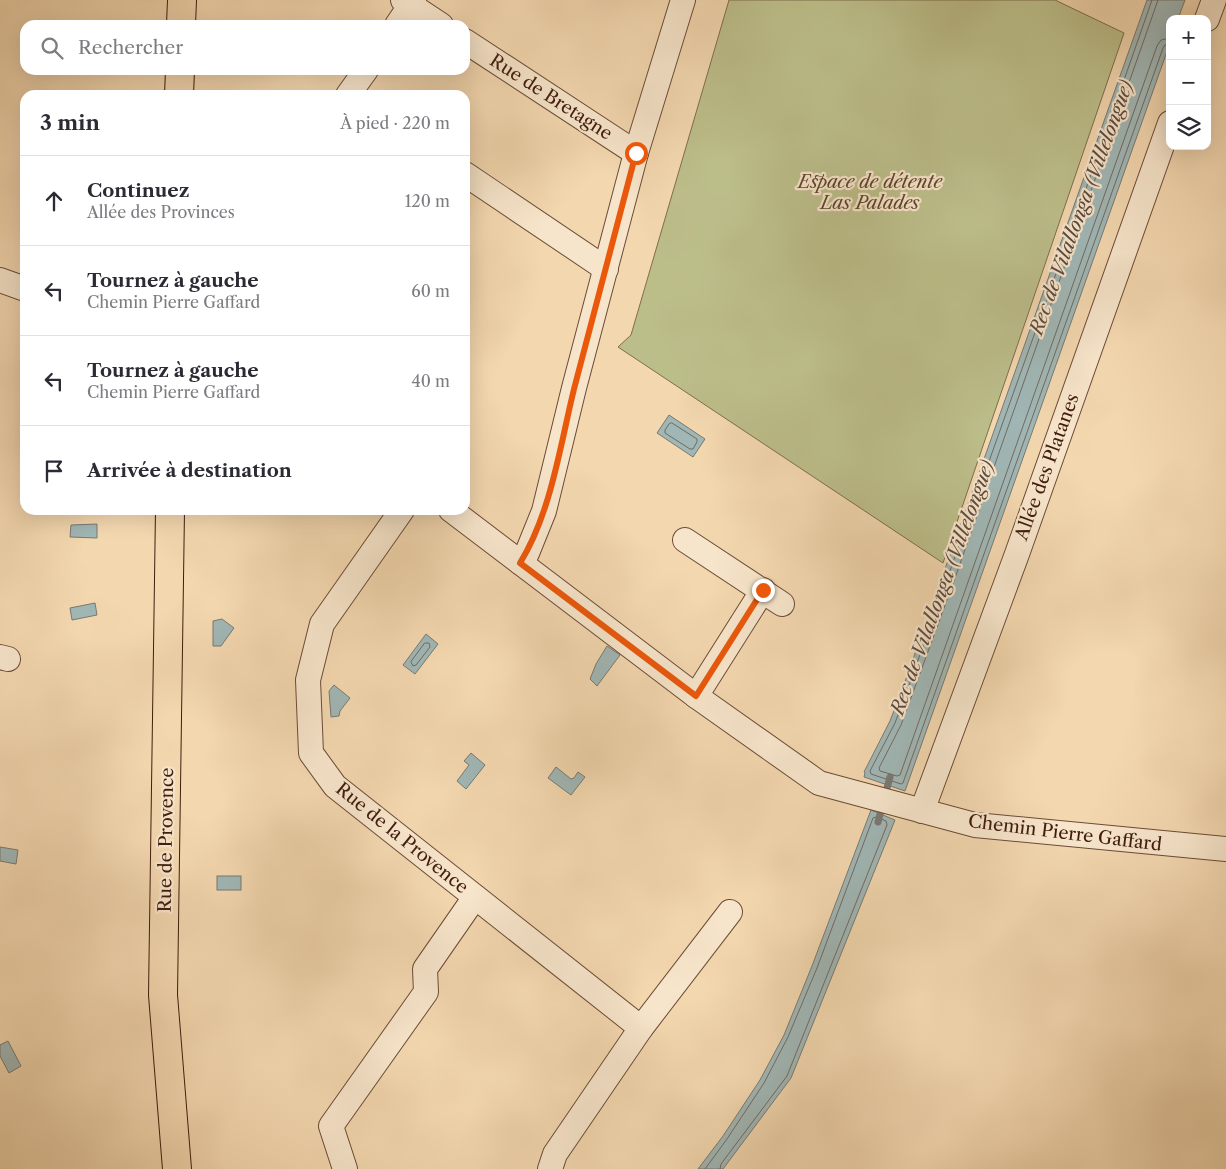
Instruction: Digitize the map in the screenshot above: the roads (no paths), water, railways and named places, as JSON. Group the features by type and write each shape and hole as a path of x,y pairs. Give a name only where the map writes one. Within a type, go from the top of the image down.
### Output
{"main road":[{"path":"181,20 182,0"},
{"path":"180,75 180,90"},
{"name":"Rue de Provence","path":"170,515 163,995 177,1169"}],"street":[{"path":"520,563 527,553 544,511 636,153 683,0"},
{"path":"1208,15 1214,0"},
{"path":"400,20 409,2 434,20"},
{"name":"Rue de Bretagne","path":"470,44 636,153"},
{"path":"352,90 363,75"},
{"name":"Allée des Platanes","path":"913,808 1017,554 1166,134"},
{"path":"470,177 606,270"},
{"path":"0,267 20,274"},
{"path":"0,280 20,287"},
{"name":"Rue de la Provence","path":"398,515 322,624 308,680 311,753 335,786 641,1028"},
{"name":"Chemin Pierre Gaffard","path":"458,515 696,696 819,783 975,825 1226,849"},
{"path":"685,540 772,597 696,696"},
{"path":"345,1169 331,1126 426,992 425,969 476,897"},
{"path":"550,1169 555,1154 641,1028 730,912"}],"water":[{"path":"1147,0 1185,0 1179,15 1166,15 1166,54 905,791 864,777 864,772 890,721"},
{"path":"669,415 705,439 693,457 657,433"},
{"path":"97,524 97,538 70,537 71,525"},
{"path":"95,603 97,615 72,620 70,608"},
{"path":"222,619 234,628 221,646 213,646 213,621"},
{"path":"426,634 438,644 415,674 403,665"},
{"path":"607,646 620,655 597,686 590,679 596,664"},
{"path":"334,685 350,698 340,711 339,716 331,717 329,691"},
{"path":"471,753 485,765 466,789 457,781 469,765 464,761"},
{"path":"556,767 571,779 578,772 585,777 571,795 548,778"},
{"path":"871,810 895,820 791,1078 723,1169 698,1169 723,1136 760,1080 784,1035"},
{"path":"0,847 18,850 16,864 0,861"},
{"path":"217,876 241,876 241,890 217,890"},
{"path":"8,1041 21,1066 9,1073 0,1056 0,1045"}],"waterway":[{"name":"Rec de Vilallonga (Villelongue)","path":"878,822 890,777"}],"park label":[{"name":"Espace de détente Las Palades","path":"870,192"}]}
